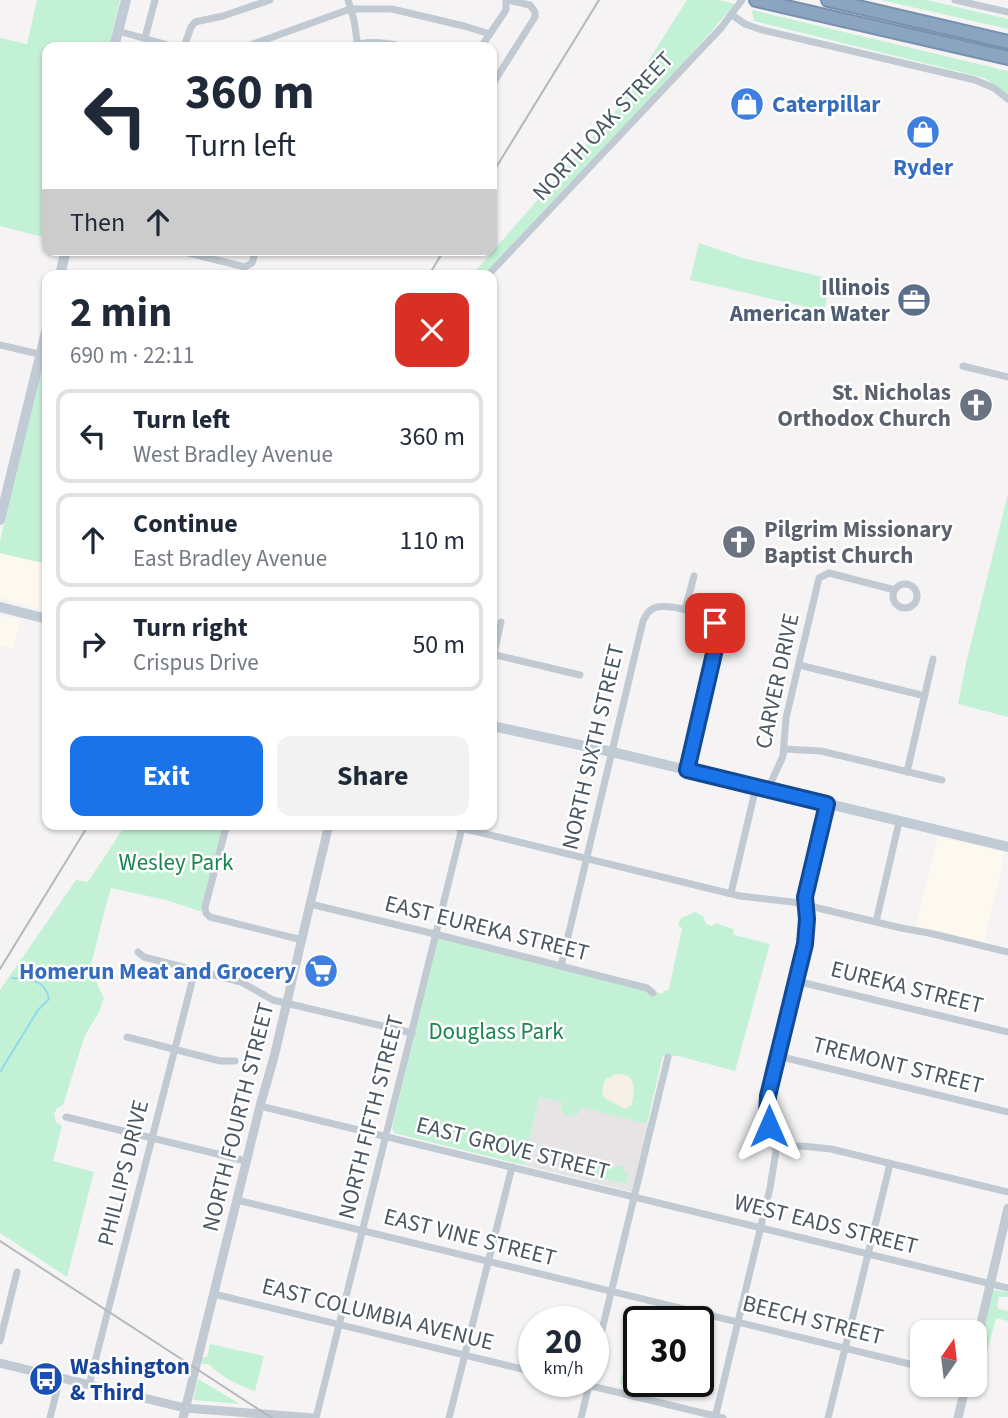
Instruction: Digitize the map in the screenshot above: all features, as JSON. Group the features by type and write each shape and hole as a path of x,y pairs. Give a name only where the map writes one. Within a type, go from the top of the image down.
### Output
{"highway":[{"path":"828,0 1008,42"},
{"path":"762,1 1008,58"}],"main road":[{"path":"115,42 125,0"},
{"path":"0,520 6,478 42,362"},
{"path":"0,607 42,617"},
{"path":"497,727 1008,847"}],"street":[{"path":"145,38 155,0"},
{"path":"186,42 195,22 223,16 270,0"},
{"path":"348,0 357,42"},
{"path":"484,42 506,10 506,0 530,5 535,12 535,17 497,75"},
{"name":"NORTH OAK STREET","path":"493,270 732,15 742,0"},
{"path":"955,0 1008,12"},
{"path":"259,42 350,9 392,9 489,34"},
{"path":"732,15 745,24 762,30 975,80 994,88 1008,99"},
{"path":"118,31 158,42"},
{"path":"209,256 245,267 252,262 254,256"},
{"path":"0,345 42,356"},
{"path":"963,366 1008,377"},
{"name":"CARVER DRIVE","path":"768,789 781,762 786,718 819,578 829,573 895,590"},
{"path":"687,770 718,635 713,620 685,610 694,576"},
{"name":"NORTH SIXTH STREET","path":"561,965 643,621 648,612 657,607 685,610"},
{"path":"497,638 501,622"},
{"path":"497,658 580,675"},
{"path":"907,772 933,659"},
{"path":"799,665 925,695"},
{"path":"784,749 821,751 942,780"},
{"path":"731,893 756,787"},
{"path":"609,1388 718,1417 772,1179 776,1148 769,1126 768,1096 805,944 805,897 827,804"},
{"path":"876,922 899,822"},
{"path":"225,830 212,875 206,913 224,921 302,940"},
{"name":"NORTH FOURTH STREET","path":"184,1413 328,830"},
{"name":"NORTH FIFTH STREET","path":"315,1418 461,830"},
{"path":"477,830 752,898 786,900 1008,952"},
{"name":"EAST EUREKA STREET","path":"310,904 561,965 647,988 653,993"},
{"path":"138,952 145,957 247,984 267,998 412,1033"},
{"name":"PHILLIPS DRIVE","path":"89,1385 195,970"},
{"name":"EUREKA STREET","path":"796,981 1008,1032"},
{"path":"127,1037 220,1061 235,1061"},
{"name":"TREMONT STREET","path":"778,1056 1008,1112"},
{"path":"608,1306 668,1058"},
{"name":"EAST GROVE STREET","path":"260,1106 635,1197"},
{"path":"66,1117 246,1161"},
{"path":"776,1148 816,1147 1008,1192"},
{"path":"828,1418 890,1164"},
{"path":"449,1418 512,1167"},
{"name":"WEST EADS STREET","path":"635,1197 1008,1288"},
{"name":"EAST VINE STREET","path":"237,1200 612,1291"},
{"path":"982,1320 1008,1208"},
{"path":"0,1341 17,1272"},
{"name":"BEECH STREET","path":"612,1291 910,1364"},
{"name":"EAST COLUMBIA AVENUE","path":"214,1294 518,1368"},
{"path":"0,1363 89,1385 184,1413 315,1418"},
{"path":"50,1418 60,1378"},
{"path":"581,1418 586,1397"},
{"path":"958,1418 963,1397"}],"shaded area":[{"path":"0,553 42,563 42,609 0,598"},
{"path":"0,616 20,620 14,649 0,646"},
{"path":"938,837 1005,852 984,942 916,927"},
{"path":"540,1097 652,1125 636,1193 523,1165"}],"green space":[{"path":"37,0 120,0 110,42 42,42 42,237 0,226 0,38 27,44"},
{"path":"687,0 718,0 735,4 690,56 488,270 476,270 489,256 497,256 497,246 619,107"},
{"path":"881,0 927,0 1008,19 1008,29"},
{"path":"752,10 1008,71 1008,98 985,78 754,21"},
{"path":"699,243 743,258 831,279 824,311 690,280"},
{"path":"42,369 42,563 0,553 0,541"},
{"path":"1008,494 1008,717 958,704"},
{"name":"Wesley Park","path":"122,830 225,830 203,912 166,900 111,888 91,965 104,998 85,1035 63,1105 57,1108 54,1114 56,1122 62,1126 53,1161 94,1172 67,1277 0,1233 0,990 76,880 88,882"},
{"name":"Douglass Park","path":"695,912 703,916 706,924 712,926 716,923 733,929 734,935 770,944 735,1071 678,1056 663,1055 647,1124 579,1107 579,1114 568,1116 560,1108 564,1103 540,1097 523,1165 394,1133 392,1128 437,936 663,994 663,991 669,989 682,928 678,925 681,918"},
{"path":"592,1163 623,1167 628,1174 626,1184 587,1174"},
{"path":"993,1290 1008,1292 1008,1297 999,1297 997,1304 998,1309 1008,1311 1008,1321 996,1318 987,1352 987,1320 984,1320"},
{"path":"210,1344 264,1356 255,1391 218,1373 209,1364 201,1364 203,1357 207,1357"},
{"path":"198,1379 240,1404 193,1400"}],"sand":[{"path":"616,1074 632,1080 632,1105 625,1109 603,1096 606,1079"}],"waterway":[{"path":"0,1072 38,1010 49,999 40,984 12,978"}],"railway":[{"path":"497,166 599,0"},
{"path":"432,270 440,256"},
{"path":"0,969 85,830"},
{"path":"0,1241 272,1418"}],"place":[{"name":"Caterpillar","path":"747,104"},
{"name":"Ryder","path":"923,132"},
{"name":"Illinois American Water","path":"914,300"},
{"name":"St. Nicholas Orthodox Church","path":"976,405"},
{"name":"Pilgrim Missionary Baptist Church","path":"739,542"},
{"name":"Homerun Meat and Grocery","path":"321,971"},
{"name":"Washington & Third","path":"46,1379"}],"route":[{"path":"715,623 718,635 687,770 827,804 805,897 805,944 768,1096 769,1126"}]}
